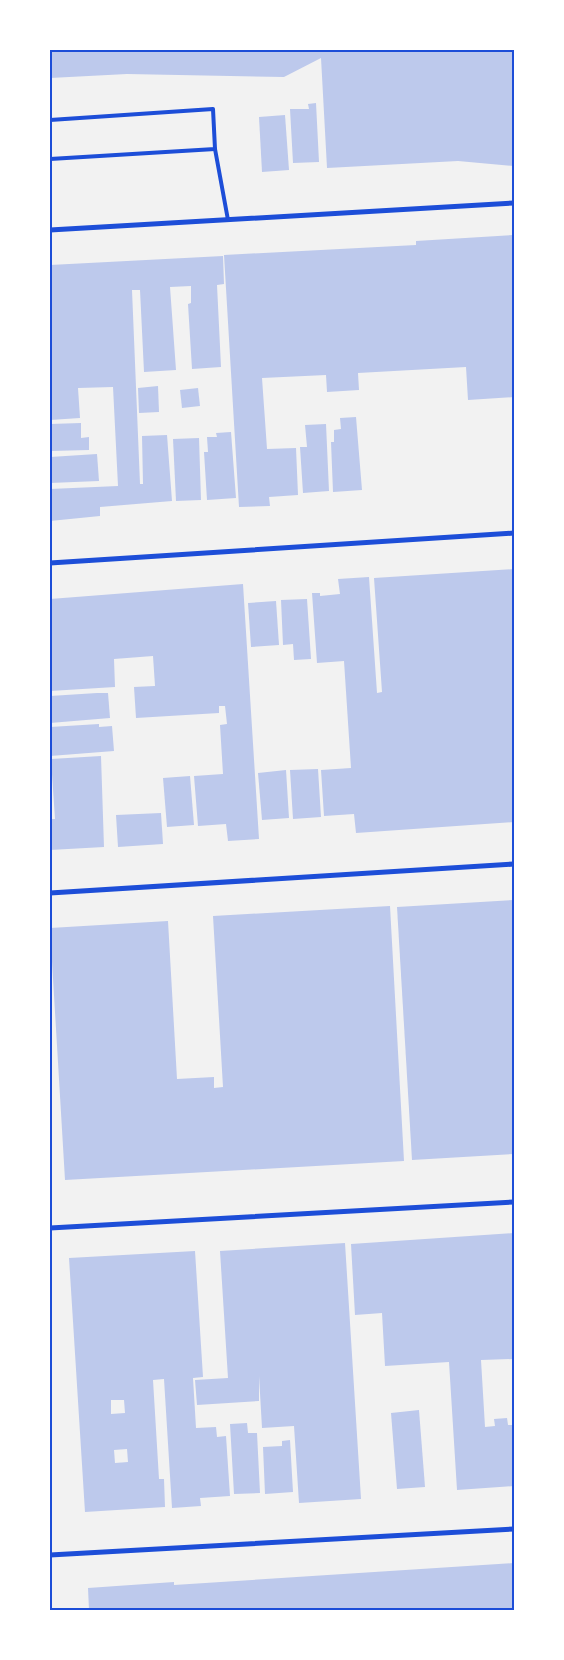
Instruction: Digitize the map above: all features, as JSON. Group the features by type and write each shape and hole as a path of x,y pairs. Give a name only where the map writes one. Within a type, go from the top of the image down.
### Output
{"street":[{"path":"50,230 514,203"},
{"path":"50,562 514,533"},
{"path":"50,892 514,864"},
{"path":"50,1228 514,1202"},
{"path":"50,1555 514,1529"}],"lane":[{"path":"50,120 213,109 216,149 228,220"},
{"path":"50,160 216,149"}],"building":[{"path":"50,50 514,50 514,166 458,161 327,168 321,58 284,77 127,74 50,78"},
{"path":"316,103 319,162 293,163 290,109 309,109 308,104"},
{"path":"285,115 289,170 262,172 259,117"},
{"path":"514,235 514,397 468,400 466,367 358,373 359,390 327,392 326,375 262,378 267,449 296,448 298,495 269,497 270,506 239,507 224,255 416,245 416,241"},
{"path":"223,256 224,284 217,285 221,367 192,369 188,304 191,303 191,286 170,287 176,370 144,372 140,290 132,290 140,484 143,484 142,436 167,435 172,501 100,507 100,516 50,521 50,489 118,486 113,387 78,388 80,418 50,420 50,265"},
{"path":"158,386 159,412 139,413 138,388"},
{"path":"198,388 200,406 182,408 180,390"},
{"path":"356,417 362,490 333,492 331,442 334,442 334,430 341,429 340,418"},
{"path":"81,423 81,438 89,437 89,450 50,451 50,424"},
{"path":"326,424 329,491 303,493 300,447 307,447 305,425"},
{"path":"231,432 236,498 207,500 204,452 208,452 207,437 217,437 216,433"},
{"path":"199,438 201,500 176,501 173,439"},
{"path":"97,454 99,481 50,483 50,457"},
{"path":"514,569 514,822 356,833 354,814 324,816 321,770 351,768 344,661 317,663 312,593 320,593 320,596 340,594 338,579 369,577 377,693 382,692 374,578"},
{"path":"243,584 259,839 228,841 226,824 198,826 194,776 223,774 220,725 227,724 225,706 219,706 219,713 136,718 134,687 155,686 153,656 114,659 115,687 50,691 50,599"},
{"path":"307,599 311,659 294,660 293,644 283,645 281,600"},
{"path":"276,601 279,645 251,647 248,603"},
{"path":"108,693 110,718 50,723 50,696"},
{"path":"99,724 99,727 112,726 114,751 50,756 50,727"},
{"path":"101,756 104,847 50,850 50,819 55,819 51,759"},
{"path":"318,769 321,817 293,819 290,770"},
{"path":"286,770 289,818 262,820 258,773"},
{"path":"190,776 194,825 167,827 163,778"},
{"path":"161,813 163,844 118,847 116,815"},
{"path":"514,900 514,1154 412,1160 397,907"},
{"path":"390,906 404,1161 65,1180 50,928 168,921 177,1079 214,1077 214,1088 223,1087 213,916"},
{"path":"514,1233 514,1359 481,1360 485,1427 495,1426 494,1419 507,1418 508,1425 514,1425 514,1486 457,1490 449,1362 385,1366 382,1313 355,1315 351,1244"},
{"path":"345,1243 361,1499 299,1503 294,1426 262,1428 259,1376 259,1401 197,1405 195,1380 228,1378 220,1251"},
{"path":"195,1251 203,1377 193,1378 196,1428 216,1427 217,1437 226,1436 230,1496 200,1498 201,1506 172,1508 164,1379 153,1380 159,1479 164,1479 165,1507 85,1512 69,1258","holes":["111,1400 124,1400 125,1413 111,1414","127,1449 128,1462 115,1463 114,1450"]},
{"path":"419,1410 425,1487 397,1489 391,1413"},
{"path":"247,1423 248,1433 257,1433 260,1493 234,1494 230,1424"},
{"path":"290,1440 293,1492 265,1494 263,1447 282,1446 282,1441"},
{"path":"514,1563 514,1610 89,1610 88,1588 174,1582 174,1585"}]}
